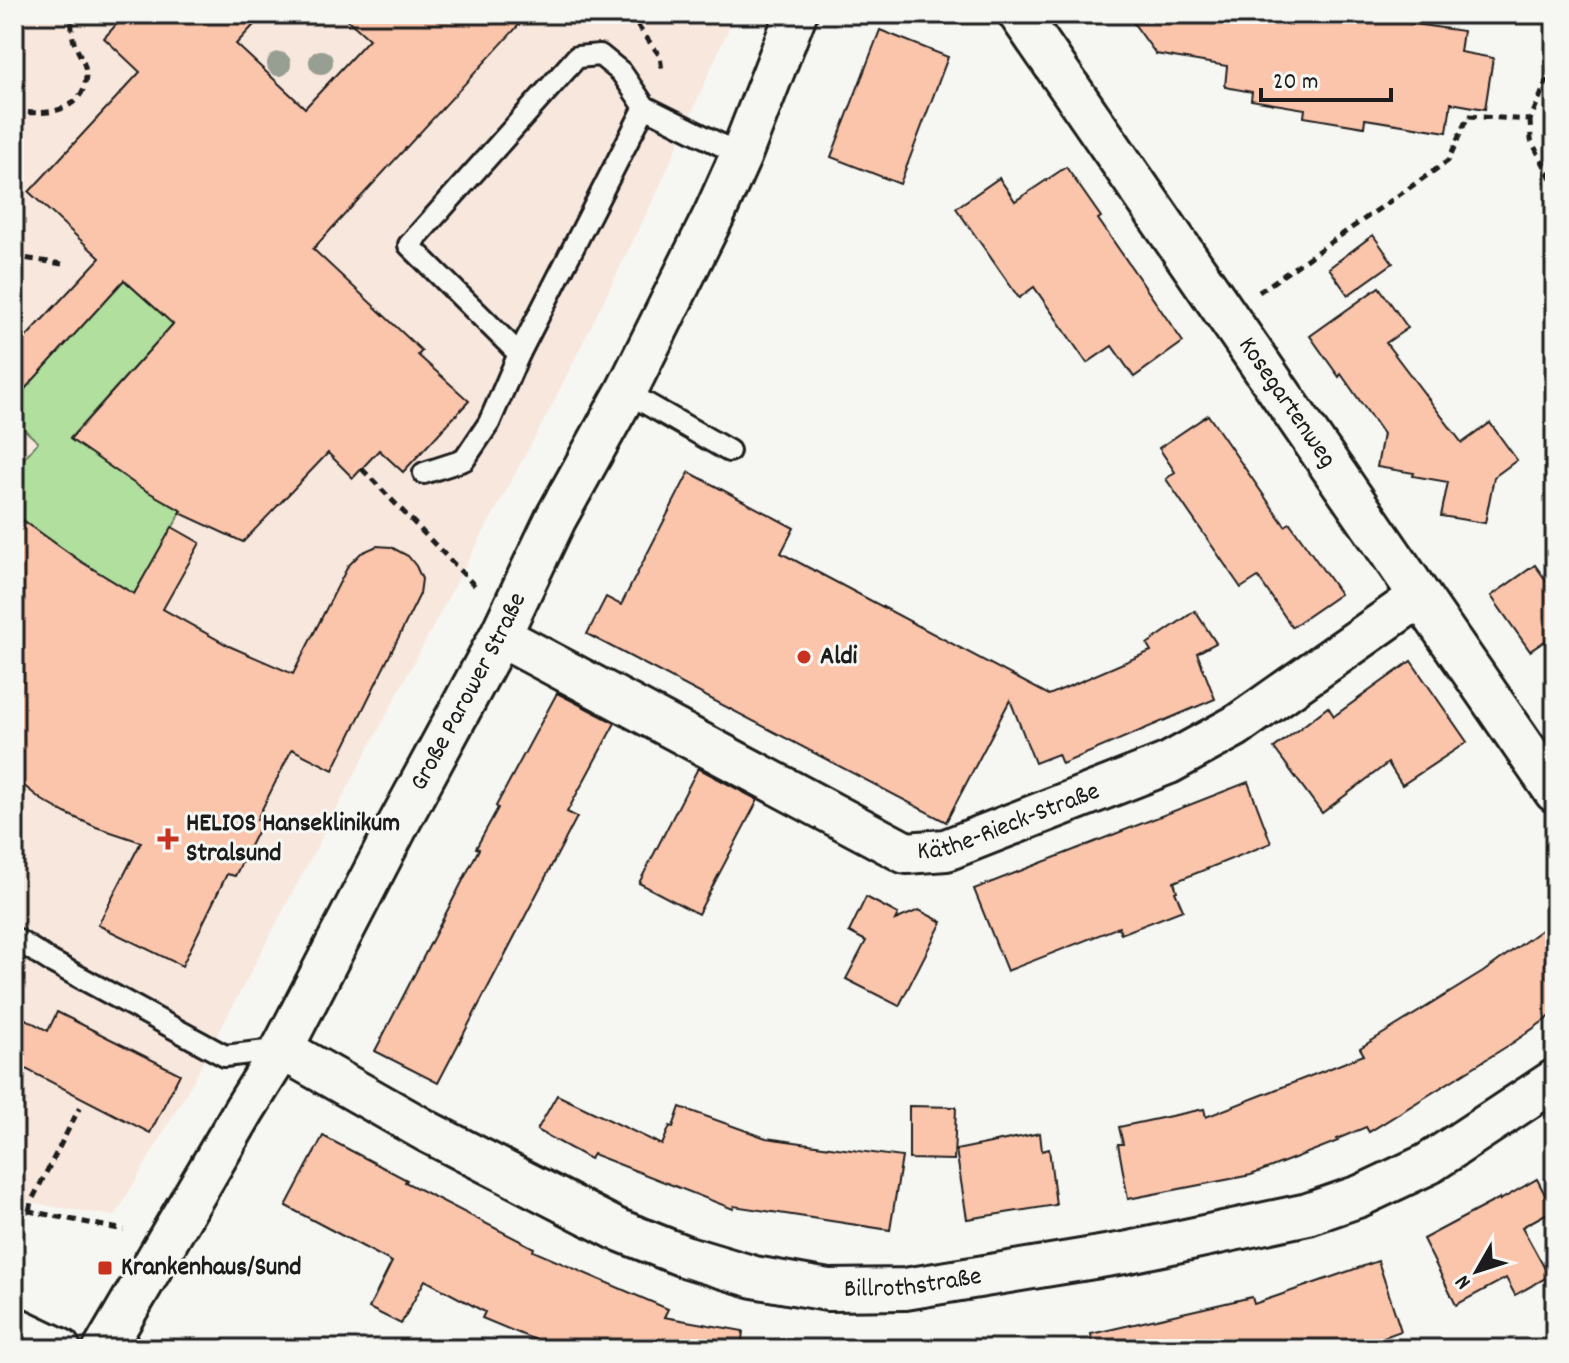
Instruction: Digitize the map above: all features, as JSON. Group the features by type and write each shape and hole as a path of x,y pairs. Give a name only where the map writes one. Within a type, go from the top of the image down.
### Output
{"street":[{"name":"Große Parower Straße","path":"104,1349 282,1049 500,636 556,518 626,392 690,265 741,155 796,14"},
{"name":"Kosegartenweg","path":"1019,14 1555,792"},
{"name":"Käthe-Rieck-Straße","path":"500,636 906,853 946,850 1169,763 1236,726 1419,597"},
{"name":"Billrothstraße","path":"282,1049 428,1132 616,1229 684,1256 754,1277 828,1290 905,1289 1124,1253 1308,1214 1360,1196 1428,1164 1555,1080"},
{"path":"14,1327 60,1349"}],"lane":[{"path":"519,354 409,245 577,57 600,55 621,72 645,107 741,155"},
{"path":"424,473 464,460 489,423 519,354 645,107"},
{"path":"626,392 729,451"},
{"path":"14,938 225,1056 282,1049"}],"path":[{"path":"14,111 43,114 61,109 73,104 83,88 86,72 74,43 72,14"},
{"path":"629,14 660,56 664,79"},
{"path":"1555,23 1549,76 1530,120 1531,140 1555,186"},
{"path":"1225,314 1448,161 1468,116 1530,120"},
{"path":"14,253 24,258 62,264"},
{"path":"362,469 477,588 500,636"},
{"path":"29,1211 80,1107"},
{"path":"14,1208 128,1231"}],"shaded area":[{"name":"HELIOS Hanseklinikum Stralsund","path":"14,14 705,14 730,25 657,192 550,409 192,1083 115,1216 14,1198"}],"green space":[{"path":"124,280 173,324 70,438 138,486 182,511 134,594 80,561 14,513 14,470 38,442 14,420 14,401"}],"building":[{"path":"126,14 264,14 236,44 305,108 369,39 341,14 529,14 313,249 422,351 418,355 469,401 403,472 379,450 353,478 328,453 243,542 180,513 182,511 138,486 70,439 173,324 124,280 14,401 14,350 100,258 29,192 140,72 104,38"},
{"path":"1127,14 1407,16 1408,23 1463,31 1460,52 1493,58 1485,109 1451,103 1447,132 1365,119 1364,127 1304,117 1305,109 1251,100 1252,92 1225,87 1227,66 1156,54"},
{"path":"880,30 948,57 900,184 831,157"},
{"path":"1066,167 1183,342 1134,377 1112,346 1087,363 1034,287 1019,298 956,208 999,178 1015,201"},
{"path":"1373,235 1393,263 1348,295 1329,268"},
{"path":"1379,287 1408,328 1386,343 1462,443 1490,423 1517,460 1494,477 1485,523 1441,516 1448,482 1377,467 1383,434 1310,336"},
{"path":"1208,415 1285,526 1290,523 1340,594 1292,627 1258,577 1241,588 1166,479 1175,472 1159,448"},
{"name":"Aldi","path":"689,472 794,528 781,553 1049,695 1151,651 1147,644 1195,611 1216,643 1197,653 1215,699 1062,764 1058,754 1035,763 1010,700 946,822 587,634 606,597 621,605"},
{"path":"14,514 80,561 134,594 172,527 200,543 163,609 229,646 293,674 348,566 361,553 377,546 391,547 408,556 422,579 420,594 333,770 292,749 257,819 262,822 235,876 227,874 182,966 98,925 141,842 65,813 14,778"},
{"path":"1535,565 1555,593 1555,634 1530,651 1491,596"},
{"path":"1411,661 1467,742 1402,785 1388,763 1322,813 1274,748 1328,707 1334,716"},
{"path":"557,693 615,723 567,812 577,817 438,1083 375,1051 479,849 476,848 498,808 496,806"},
{"path":"698,768 758,800 698,914 639,883"},
{"path":"1248,782 1271,843 1174,882 1183,910 1121,934 1119,927 1007,971 974,889"},
{"path":"866,897 898,914 895,920 919,910 942,922 899,1006 846,979 866,941 849,932"},
{"path":"1555,920 1555,1013 1514,1042 1369,1132 1366,1127 1251,1175 1128,1199 1118,1144 1123,1144 1119,1127 1204,1109 1206,1117 1364,1055 1360,1048 1483,972"},
{"path":"57,1012 180,1074 150,1133 14,1063 14,1013 48,1031"},
{"path":"557,1095 662,1145 680,1107 766,1138 902,1157 890,1230 734,1206 733,1209 593,1154 590,1159 537,1130"},
{"path":"909,1106 956,1107 954,1160 909,1159"},
{"path":"1040,1133 1042,1151 1049,1149 1056,1205 967,1219 956,1150"},
{"path":"323,1136 534,1248 533,1251 668,1309 664,1317 743,1331 741,1349 557,1349 482,1318 485,1312 425,1280 401,1324 369,1308 392,1262 286,1206"},
{"path":"1537,1179 1553,1210 1522,1227 1549,1276 1515,1295 1506,1278 1456,1305 1423,1239"},
{"path":"1378,1261 1401,1331 1351,1349 1093,1349 1091,1334 1252,1297 1254,1304"}],"place":[{"name":"Aldi","path":"804,657"},
{"name":"HELIOS Hanseklinikum Stralsund","path":"168,839"},
{"name":"Krankenhaus/Sund","path":"105,1268"}]}
